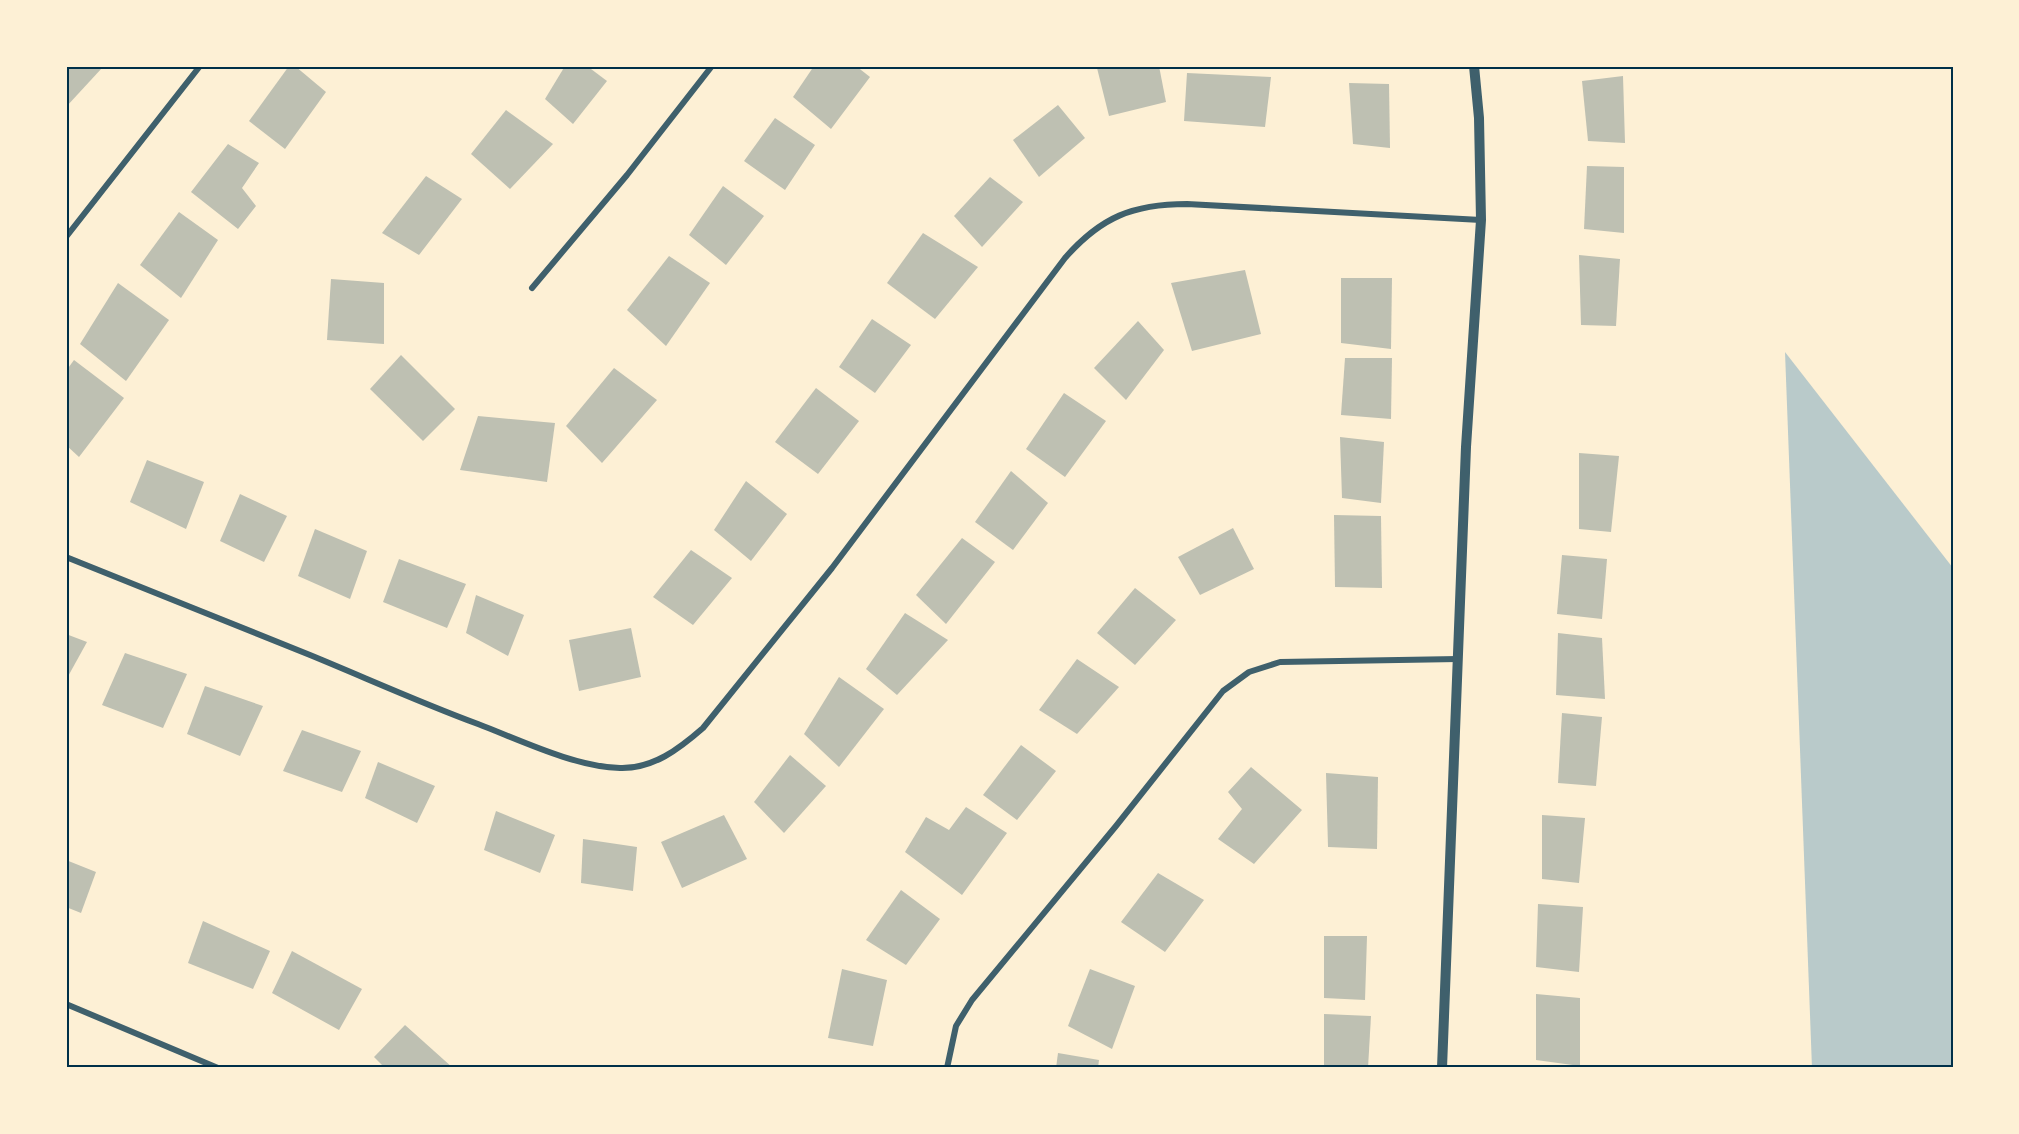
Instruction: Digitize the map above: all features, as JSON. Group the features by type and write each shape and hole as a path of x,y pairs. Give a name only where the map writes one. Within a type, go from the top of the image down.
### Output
{"street":[{"path":"66,237 200,66"},
{"path":"532,288 627,175 712,66"},
{"path":"1442,1068 1466,447 1481,220 1479,118 1474,66"},
{"path":"66,558 436,708 576,761 609,768 636,767 661,759 703,728 832,568 1065,258 1093,231 1113,218 1133,210 1158,205 1186,204 1481,220"},
{"path":"947,1068 956,1026 972,1000 1116,826 1215,701 1237,680 1259,668 1280,662 1458,659"},
{"path":"66,1004 218,1068"}],"shaded area":[{"path":"1785,352 1953,568 1953,1068 1812,1068"}],"building":[{"path":"66,66 99,66 102,68 66,107"},
{"path":"289,66 295,66 326,92 285,149 249,121"},
{"path":"565,66 587,66 607,81 573,124 545,99"},
{"path":"814,66 856,66 870,77 831,129 793,97"},
{"path":"1159,66 1166,102 1109,116 1097,68"},
{"path":"1187,73 1271,77 1265,127 1184,121"},
{"path":"1623,76 1625,143 1588,141 1582,81"},
{"path":"1349,83 1389,84 1390,148 1353,144"},
{"path":"1058,105 1085,138 1039,177 1013,140"},
{"path":"506,110 553,144 510,189 471,154"},
{"path":"775,118 815,145 785,190 744,161"},
{"path":"228,144 259,163 242,188 256,206 238,229 191,192"},
{"path":"1587,166 1624,167 1624,233 1584,229"},
{"path":"426,176 462,199 419,255 382,233"},
{"path":"990,177 1023,202 982,247 954,216"},
{"path":"723,186 764,216 726,265 689,235"},
{"path":"179,212 218,240 181,298 140,265"},
{"path":"923,233 978,267 935,319 887,283"},
{"path":"1579,255 1620,259 1616,326 1581,325"},
{"path":"669,256 710,283 666,346 627,310"},
{"path":"1245,270 1261,334 1192,351 1171,283"},
{"path":"1341,278 1392,278 1391,349 1341,343"},
{"path":"331,279 384,283 384,344 327,340"},
{"path":"118,283 169,320 126,381 80,344"},
{"path":"872,319 911,345 875,393 839,367"},
{"path":"1138,321 1164,350 1126,400 1094,368"},
{"path":"401,355 455,409 423,441 370,389"},
{"path":"1345,358 1392,358 1391,419 1341,415"},
{"path":"74,360 124,398 79,457 66,445 66,371"},
{"path":"614,368 657,400 602,463 566,426"},
{"path":"816,388 859,421 818,474 775,442"},
{"path":"1064,393 1106,421 1065,477 1026,449"},
{"path":"478,416 555,423 547,482 460,470"},
{"path":"1340,437 1384,442 1381,503 1342,498"},
{"path":"1579,453 1619,456 1611,532 1579,529"},
{"path":"147,460 204,482 186,529 130,502"},
{"path":"1011,471 1048,503 1013,550 975,522"},
{"path":"746,481 787,514 751,561 714,530"},
{"path":"240,494 287,516 264,562 220,541"},
{"path":"1334,515 1381,516 1382,588 1335,587"},
{"path":"1233,528 1254,569 1200,595 1178,557"},
{"path":"315,529 367,551 350,599 298,576"},
{"path":"962,538 995,562 946,624 916,595"},
{"path":"691,550 732,578 693,625 653,597"},
{"path":"1562,555 1607,559 1602,619 1557,614"},
{"path":"399,559 466,584 447,628 383,602"},
{"path":"1135,588 1176,620 1135,665 1097,633"},
{"path":"476,595 524,615 508,656 466,633"},
{"path":"905,613 948,640 897,695 866,669"},
{"path":"631,628 641,677 579,691 569,640"},
{"path":"1558,633 1602,638 1605,699 1556,695"},
{"path":"66,634 87,642 66,680"},
{"path":"125,653 187,674 163,728 102,705"},
{"path":"1077,659 1119,687 1077,734 1039,710"},
{"path":"839,677 884,709 839,767 804,734"},
{"path":"205,686 263,706 240,756 187,734"},
{"path":"1562,713 1602,717 1596,786 1558,783"},
{"path":"302,730 361,751 342,792 283,771"},
{"path":"1021,745 1056,771 1017,820 983,795"},
{"path":"790,755 826,786 784,833 754,802"},
{"path":"378,762 435,786 417,823 365,798"},
{"path":"1251,767 1302,810 1254,864 1218,839 1242,809 1228,792"},
{"path":"1326,773 1378,777 1377,849 1328,847"},
{"path":"966,807 1007,833 962,895 905,852 926,817 949,830"},
{"path":"496,811 555,835 540,873 484,850"},
{"path":"724,815 747,859 682,888 661,842"},
{"path":"1542,815 1585,818 1579,883 1542,879"},
{"path":"583,839 637,847 633,891 581,883"},
{"path":"66,860 96,872 81,913 66,907"},
{"path":"1158,873 1204,900 1165,952 1121,922"},
{"path":"901,890 940,919 906,965 866,940"},
{"path":"1538,904 1583,907 1579,972 1536,967"},
{"path":"203,921 270,951 253,989 188,963"},
{"path":"1324,936 1367,936 1365,1000 1324,998"},
{"path":"292,951 362,989 339,1030 272,993"},
{"path":"842,969 887,980 873,1046 828,1038"},
{"path":"1090,969 1135,986 1112,1049 1068,1026"},
{"path":"1536,994 1580,998 1580,1066 1536,1060"},
{"path":"1324,1014 1371,1016 1368,1068 1324,1068"},
{"path":"405,1025 453,1068 385,1068 374,1057"},
{"path":"1058,1053 1099,1060 1098,1068 1056,1068"}]}
